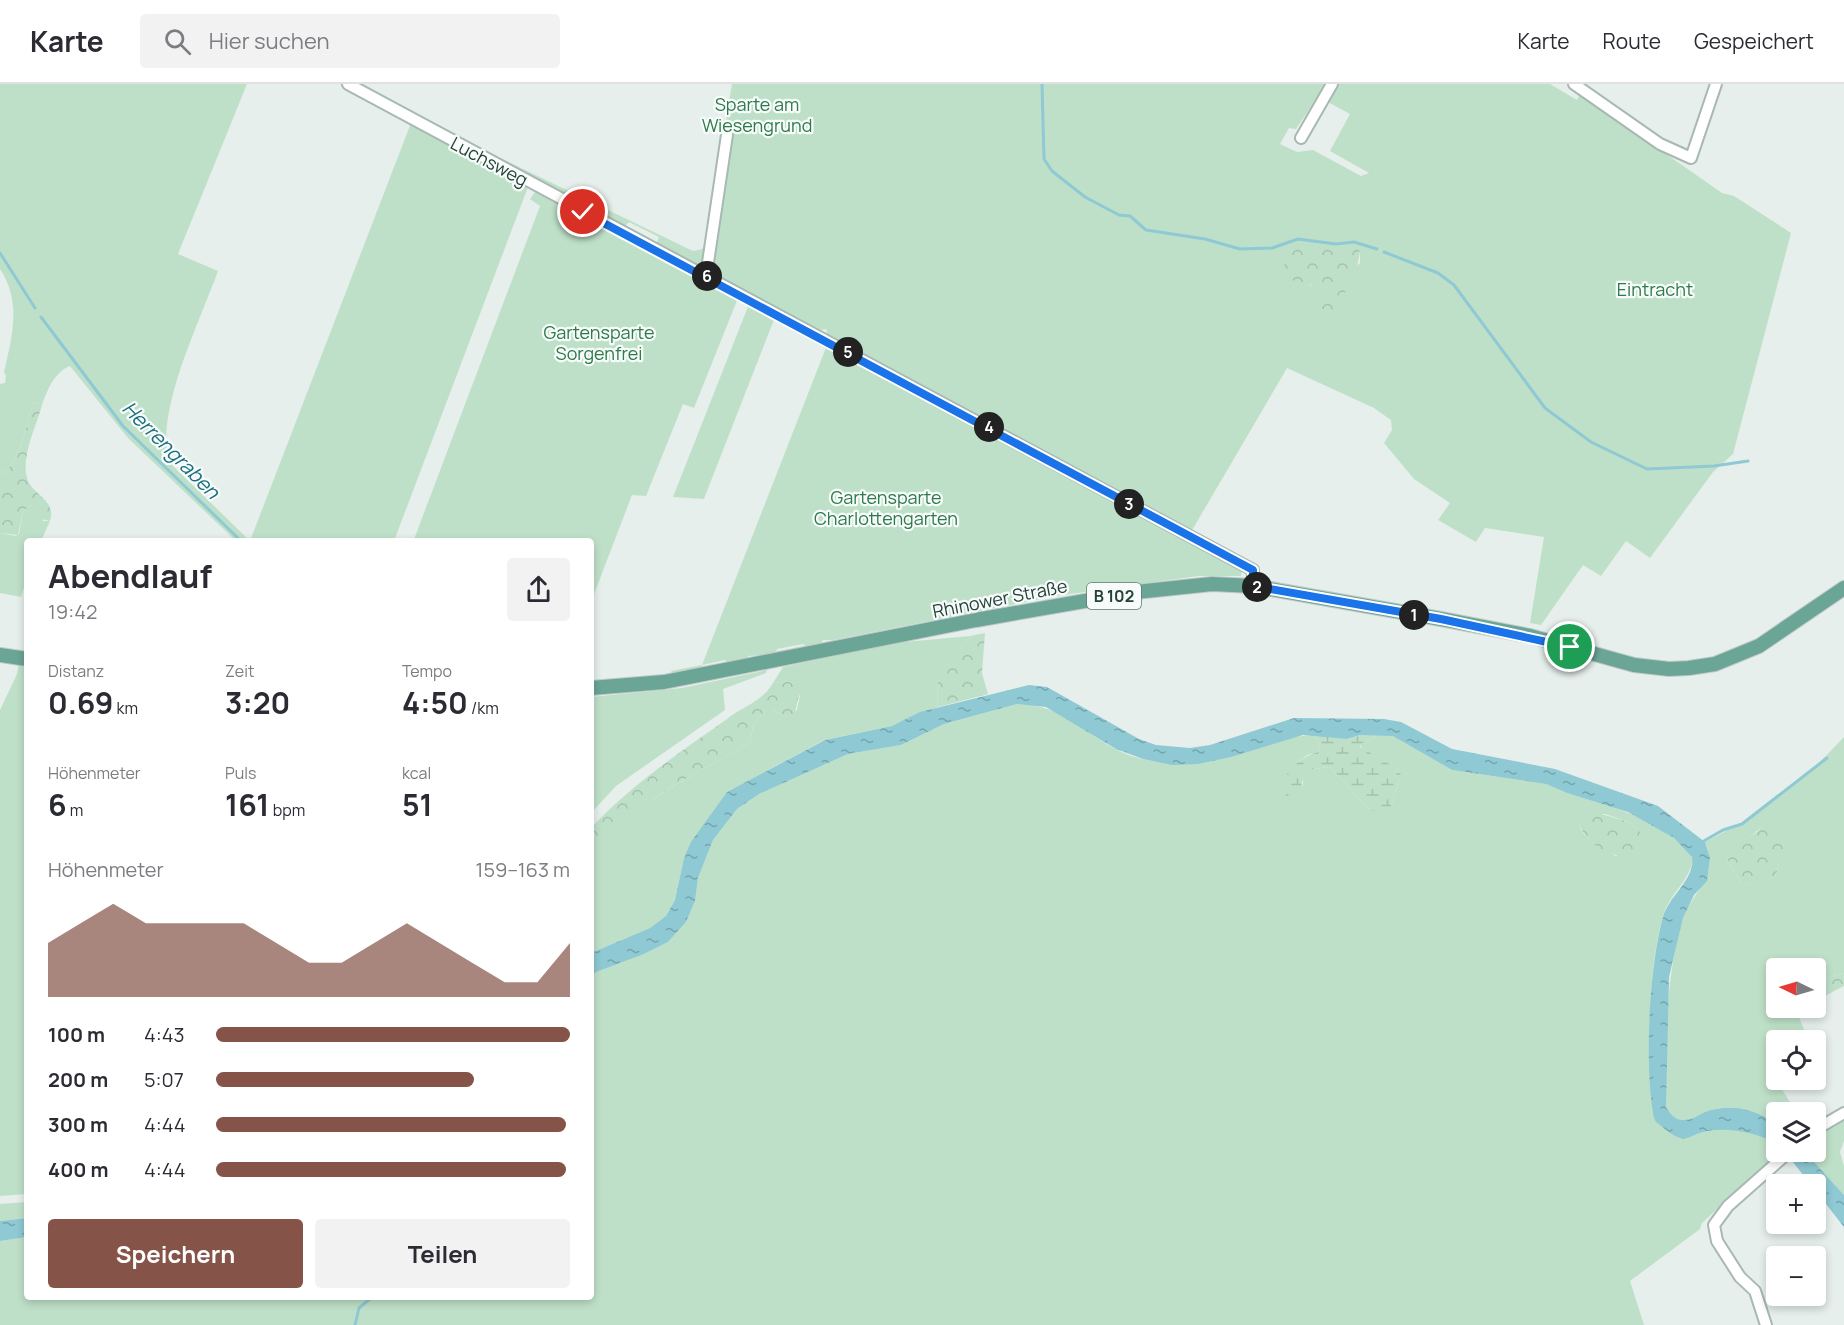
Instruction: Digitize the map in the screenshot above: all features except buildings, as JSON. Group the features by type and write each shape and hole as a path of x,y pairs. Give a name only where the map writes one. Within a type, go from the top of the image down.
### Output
{"main road":[{"name":"Rhinower Straße","path":"594,688 664,682 1136,592 1190,585 1253,586 1519,634 1634,665 1669,669 1714,664 1759,646 1844,588"},
{"path":"0,655 24,659"}],"street":[{"name":"Luchsweg","path":"348,84 1253,570 1253,586"},
{"path":"1301,138 1332,84"},
{"path":"1574,84 1660,144 1691,158 1716,84"},
{"path":"706,276 728,128"},
{"path":"1826,1124 1844,1113"},
{"path":"1766,1325 1755,1292 1740,1277 1717,1241 1713,1225 1728,1206 1778,1162"}],"green space":[{"path":"0,84 247,84 178,254 218,271 183,361 169,410 166,432 167,455 171,464 247,538 233,538 128,438 70,366 55,377 42,405 40,402 33,403 18,453 7,470 0,475 0,384 5,383 4,372 12,333 13,307 7,281 0,269"},
{"path":"732,84 1326,84 1296,129 1289,128 1280,144 1297,152 1313,150 1361,176 1369,173 1330,151 1350,114 1326,101 1336,84 1550,84 1577,100 1580,94 1722,193 1734,196 1791,233 1733,454 1713,472 1650,558 1626,541 1601,576 1583,565 1541,625 1530,623 1544,537 1485,528 1476,542 1438,520 1450,503 1414,479 1384,443 1392,430 1391,420 1374,408 1287,368 1191,532 826,337 827,329 819,330 712,275 725,127","holes":["1281,246 1360,252 1360,263 1330,289 1312,281 1310,287"]},
{"path":"403,111 693,251 702,249 708,242 703,267 701,269 656,244 659,237 629,222 624,227"},
{"path":"411,123 528,187 395,538 251,538"},
{"name":"Gartensparte Sorgenfrei","path":"535,192 738,298 694,408 683,404 646,496 632,495 594,594 594,538 415,538 540,206 530,199"},
{"path":"1300,240 1357,248 1360,252 1356,272 1330,320 1318,315 1330,289 1312,282 1309,287 1287,278 1281,246"},
{"path":"749,304 775,317 704,499 673,497"},
{"name":"Gartensparte Charlottengarten","path":"827,345 1242,568 1241,576 1198,576 1056,596 833,640 823,640 820,644 806,646 803,644 777,649 775,654 748,656 748,659 727,663 725,660 702,665"},
{"path":"40,402 42,405 30,442 26,469 30,484 50,508 50,521 41,519 35,507 31,505 23,512 18,535 0,533 0,475 7,470 18,453 33,403"},
{"path":"31,505 35,507 43,521 50,521 42,538 24,538 24,588 21,597 0,593 0,533 16,536 19,534 23,512"},
{"path":"985,633 982,673 988,694 938,707 940,673 970,636"},
{"path":"970,636 941,673 938,707 892,726 824,740 727,792 684,858 675,900 666,916 650,928 594,952 594,854 618,824 662,793 750,743 753,726 765,710 772,710 788,717 797,710 800,696 791,681 773,683 783,667 894,643"},
{"path":"19,664 24,665 24,1194 0,1196 0,710 17,674"},
{"path":"702,665 701,669 673,674 671,671"},
{"path":"767,670 766,673 723,689 725,710 616,786 594,810 594,697 682,688"},
{"path":"791,681 800,692 794,716 788,717 772,710 765,710 753,726 750,743 642,806 606,839 594,855 594,825 606,812 673,757 758,699 773,683"},
{"path":"1017,704 1053,711 1125,753 1142,759 1164,762 1197,763 1218,760 1281,741 1314,735 1319,742 1318,752 1307,755 1295,764 1303,787 1303,776 1308,770 1330,767 1369,809 1391,806 1401,774 1396,768 1362,751 1361,744 1381,734 1394,736 1452,770 1546,784 1644,819 1674,838 1690,853 1693,860 1691,868 1666,908 1654,963 1650,1012 1652,1108 1679,1137 1689,1137 1711,1130 1731,1129 1766,1138 1766,1162 1768,1162 1702,1223 1700,1229 1630,1281 1644,1325 0,1325 0,1241 24,1237 24,1300 594,1300 594,973 644,954 668,942 686,922 695,901 698,878 713,840 737,809 759,794 848,754 901,745 944,724","holes":["1605,814 1629,822 1643,834 1616,856 1585,836 1581,830 1579,816"]},
{"path":"1381,734 1361,744 1360,747 1396,768 1401,774 1391,806 1386,813 1379,814 1369,809 1330,767 1308,770 1298,793 1287,797 1284,782 1291,768 1304,758 1318,752 1319,742 1314,735 1347,739 1360,735"},
{"path":"1844,737 1844,973 1826,978 1826,958 1766,958 1766,1018 1799,1018 1804,1030 1766,1030 1766,1090 1782,1090 1790,1102 1766,1102 1766,1118 1751,1111 1723,1108 1683,1120 1676,1118 1668,1111 1665,1102 1669,989 1676,944 1686,911 1707,875 1709,855 1705,842 1741,823 1819,763","holes":["1764,825 1787,830 1776,875 1760,884 1742,884 1726,857"]},
{"path":"1587,810 1629,822 1643,834 1638,846 1630,853 1620,855 1599,848 1590,841 1578,821 1580,813"},
{"path":"1767,821 1785,825 1788,830 1776,875 1765,883 1742,884 1726,857 1727,852 1757,832"},
{"path":"1844,973 1844,986 1826,995 1826,978"},
{"path":"1844,1120 1844,1141 1840,1152 1844,1166 1844,1195 1814,1162 1826,1162 1826,1131"},
{"path":"24,1202 24,1218 0,1221 0,1204"}],"water":[{"path":"1029,685 1047,687 1139,739 1156,745 1190,748 1210,745 1294,718 1384,719 1401,722 1452,749 1555,769 1658,806 1705,842 1710,858 1707,881 1694,895 1683,918 1669,977 1666,1107 1673,1116 1684,1120 1714,1109 1733,1108 1751,1111 1766,1118 1766,1139 1751,1133 1731,1130 1711,1130 1689,1138 1680,1138 1667,1131 1654,1118 1649,1072 1649,1045 1654,962 1663,917 1690,872 1692,857 1674,838 1628,812 1546,784 1452,770 1393,736 1360,735 1347,739 1303,735 1231,757 1198,764 1172,765 1143,759 1116,749 1046,707 1017,704 944,724 901,745 848,754 759,794 737,809 713,840 698,878 695,901 686,922 668,942 644,954 594,973 594,952 650,928 666,916 675,900 684,858 691,842 727,792 825,740 892,726 920,712"},
{"path":"1793,1162 1814,1162 1825,1174 1802,1174"},
{"path":"1826,1175 1844,1195 1844,1227 1826,1204"},
{"path":"24,1218 24,1237 0,1241 0,1221"}],"waterway":[{"path":"1042,84 1044,159 1052,171 1085,197 1119,215 1130,216 1146,230 1205,239 1240,249 1272,248 1298,239 1336,244 1354,242 1377,249"},
{"path":"1384,252 1438,273 1454,285 1545,408 1591,442 1647,469 1714,466 1748,461"},
{"name":"Herrengraben","path":"0,253 35,308"},
{"name":"Herrengraben","path":"41,317 123,426 238,538"},
{"path":"1702,842 1723,830 1742,824 1827,758"},
{"path":"355,1325 359,1308 369,1300"}],"route":[{"path":"583,212 1253,570 1253,586 1530,636 1570,647"}],"park label":[{"name":"Sparte am Wiesengrund","path":"757,115"},
{"name":"Eintracht","path":"1655,290"}]}
